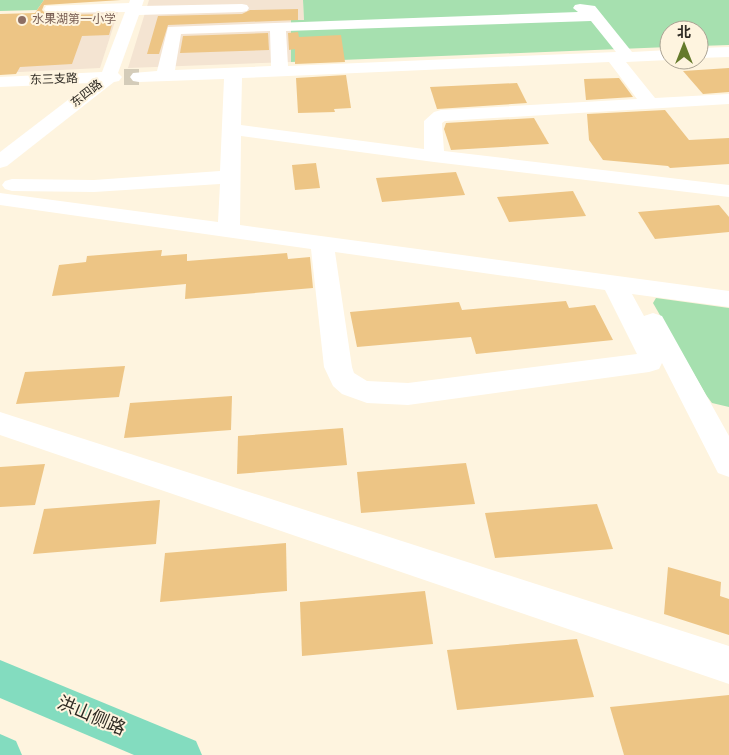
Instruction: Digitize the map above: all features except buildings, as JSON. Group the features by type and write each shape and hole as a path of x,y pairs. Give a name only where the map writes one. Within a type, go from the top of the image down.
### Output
{"main road":[{"name":"洪山侧路","path":"0,679 182,755"}],"street":[{"path":"546,4 590,9 650,103"},
{"path":"51,9 162,5 242,8"},
{"name":"东四路","path":"0,162 124,77 135,6"},
{"path":"165,76 174,30 596,16"},
{"path":"278,26 280,71"},
{"path":"709,53 729,52"},
{"name":"东三支路","path":"0,82 659,55"},
{"path":"229,231 233,74"},
{"path":"434,156 433,122 441,116 729,99"},
{"path":"231,129 434,156 729,191"},
{"path":"9,190 94,186 230,170"},
{"path":"9,190 229,231 729,299"},
{"path":"322,243 338,367 343,379 352,387 368,392 408,394 650,362 651,355 624,285"},
{"path":"624,285 718,424 729,464"},
{"path":"0,423 729,666"}],"shaded area":[{"path":"149,0 303,0 304,20 291,20 291,62 128,68"},
{"path":"119,9 100,68 0,73 0,30 41,28 48,12"}],"green space":[{"path":"0,0 44,0 37,10 0,11"},
{"path":"303,0 729,0 729,45 709,46 709,20 659,20 659,47 291,62 291,20 304,20"},
{"path":"656,298 729,308 729,407 712,403 706,395 653,303"}],"tunnel":[{"path":"124,77 139,77"}],"place":[{"name":"水果湖第一小学","path":"22,20"}]}
